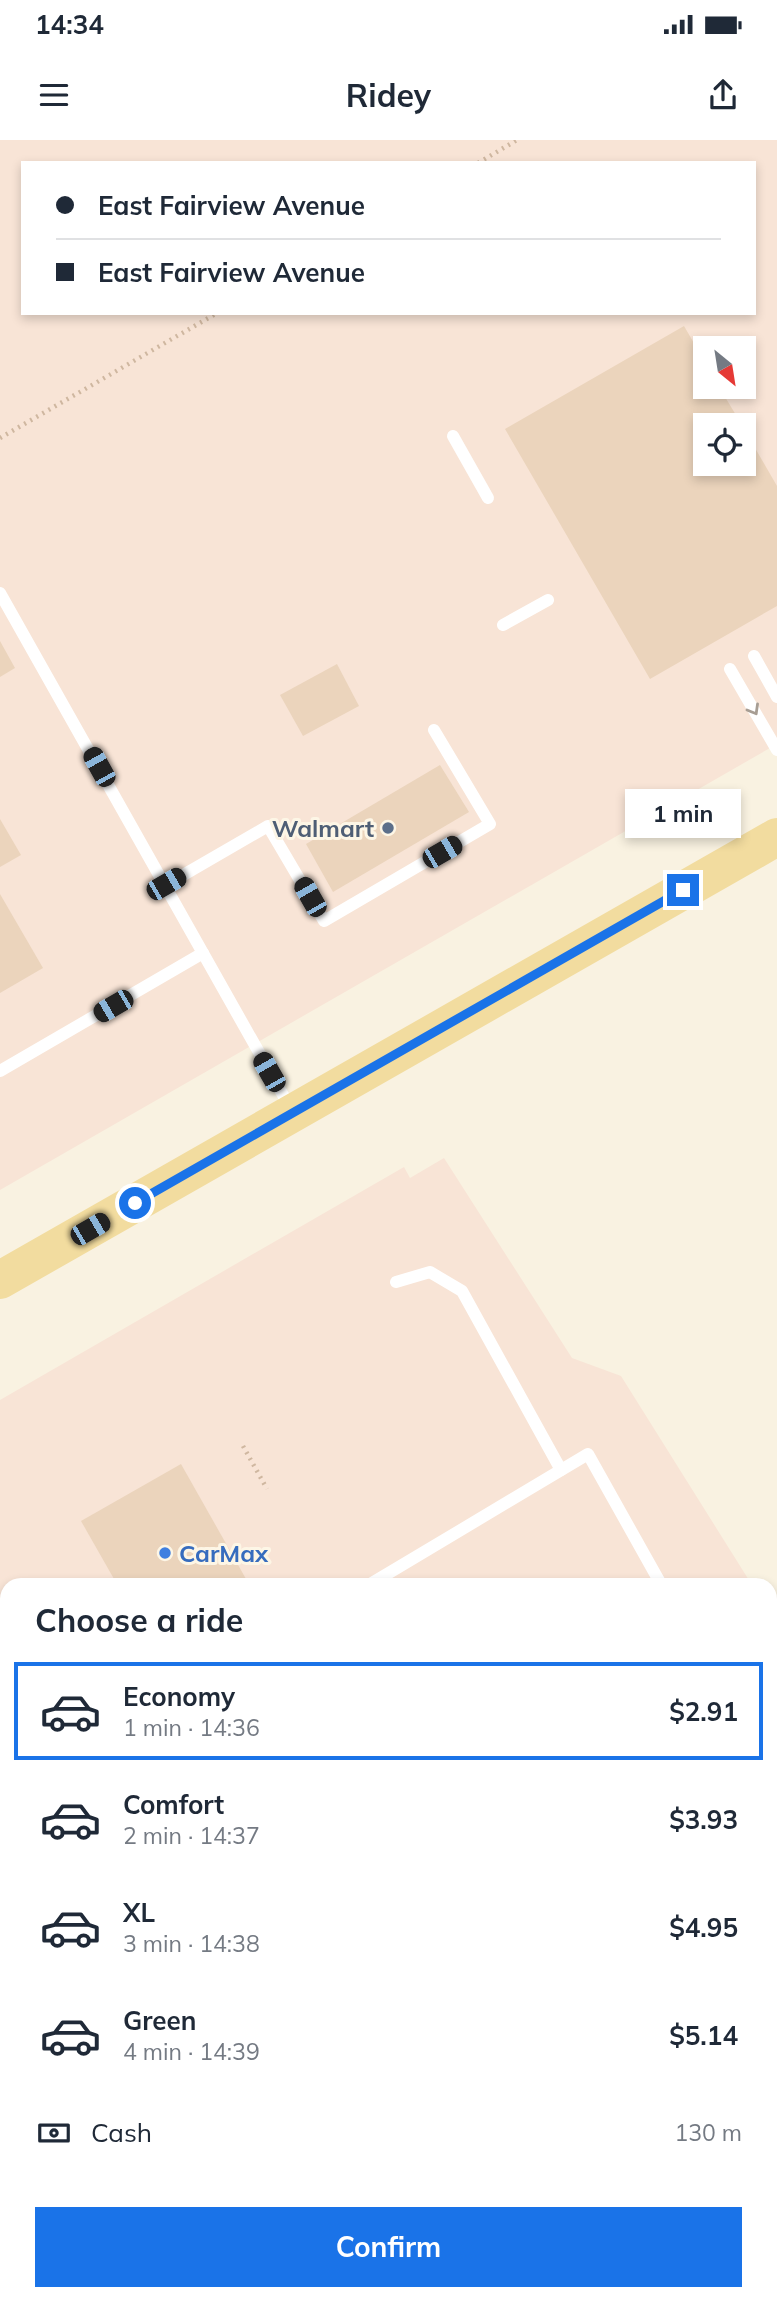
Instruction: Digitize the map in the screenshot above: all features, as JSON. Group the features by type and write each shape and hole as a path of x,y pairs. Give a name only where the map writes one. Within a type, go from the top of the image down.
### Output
{"main road":[{"path":"0,1280 777,837"}],"lane":[{"path":"453,436 488,498"},
{"path":"0,593 293,1112"},
{"path":"503,625 548,600"},
{"path":"754,656 777,697"},
{"path":"730,669 777,750"},
{"path":"166,884 268,825 324,921 490,824 434,730"},
{"path":"0,1071 204,953"},
{"path":"396,1282 430,1272 462,1291 561,1470"},
{"path":"380,1578 588,1454 658,1578"}],"path":[{"path":"481,161 517,140"},
{"path":"0,438 214,315"},
{"path":"243,1446 267,1489"}],"shaded area":[{"path":"0,140 777,140 777,744 0,1190"},
{"path":"444,1158 572,1358 621,1376 748,1578 0,1578 0,1400 404,1167 410,1178"}],"building":[{"path":"684,326 693,341 693,399 726,399 735,413 693,413 693,476 756,476 756,450 777,486 777,606 650,679 505,429"},
{"path":"0,641 15,668 0,677"},
{"path":"337,664 359,706 303,736 280,695"},
{"name":"Walmart","path":"440,765 469,812 333,892 306,844"},
{"path":"0,819 21,855 0,867"},
{"path":"0,894 43,968 0,993"},
{"name":"CarMax","path":"181,1464 245,1578 113,1578 81,1521"}],"place":[{"name":"Walmart","path":"388,828"},
{"name":"CarMax","path":"165,1553"}],"route":[{"path":"135,1203 683,890"}]}
